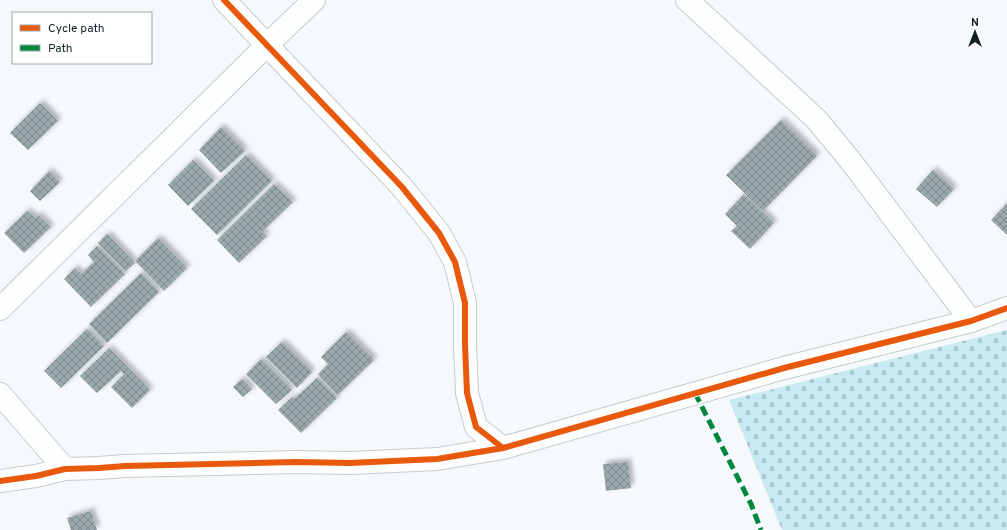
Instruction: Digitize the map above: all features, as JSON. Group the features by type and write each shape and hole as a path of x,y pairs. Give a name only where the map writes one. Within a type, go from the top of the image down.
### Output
{"street":[{"path":"224,0 402,187 439,233 455,262 465,303 467,393 476,427 503,448"},
{"path":"0,309 314,0"},
{"path":"687,0 816,118 850,160 971,321"},
{"path":"0,481 36,476 65,469 125,466 296,462 350,463 421,460 437,459 503,448 784,368 971,321 1007,308"},
{"path":"0,394 65,469"}],"green space":[{"path":"1007,330 1007,530 782,530 729,400"}],"building":[{"path":"40,103 58,121 28,150 10,133"},
{"path":"781,120 817,156 763,211 726,175"},
{"path":"221,127 245,151 221,173 199,150"},
{"path":"246,155 272,181 217,235 191,209"},
{"path":"193,160 214,181 188,206 168,185"},
{"path":"933,170 954,189 937,207 916,189"},
{"path":"49,171 60,182 40,201 30,191"},
{"path":"274,184 293,202 262,232 267,236 239,263 217,240"},
{"path":"744,194 774,223 750,249 731,231 737,226 725,214"},
{"path":"1007,203 1007,235 991,220"},
{"path":"27,211 35,218 38,215 51,227 24,253 4,233"},
{"path":"107,234 135,263 126,271 98,243"},
{"path":"158,238 187,268 164,291 135,261"},
{"path":"97,246 125,274 91,307 64,279 75,268 81,274 94,262 88,255"},
{"path":"141,273 159,292 107,343 89,324"},
{"path":"87,329 104,346 61,388 44,371"},
{"path":"346,332 374,360 338,395 318,374 328,364 321,357"},
{"path":"282,342 312,372 297,388 266,357"},
{"path":"109,348 150,390 132,408 111,387 124,374 121,371 97,393 80,376"},
{"path":"261,359 292,390 276,404 246,374"},
{"path":"317,378 337,398 301,433 278,410 292,397 294,399"},
{"path":"242,379 252,389 243,397 233,387"},
{"path":"628,462 631,488 606,491 603,464"},
{"path":"91,511 97,530 71,530 67,518"}],"marked path":[{"path":"695,393 751,504 761,530"}],"cycle path":[{"path":"224,0 402,187 439,233 455,262 465,303 467,393 476,427 503,448"},
{"path":"0,481 36,476 65,469 296,462 350,463 437,459 503,448 784,368 971,321 1007,308"}]}
